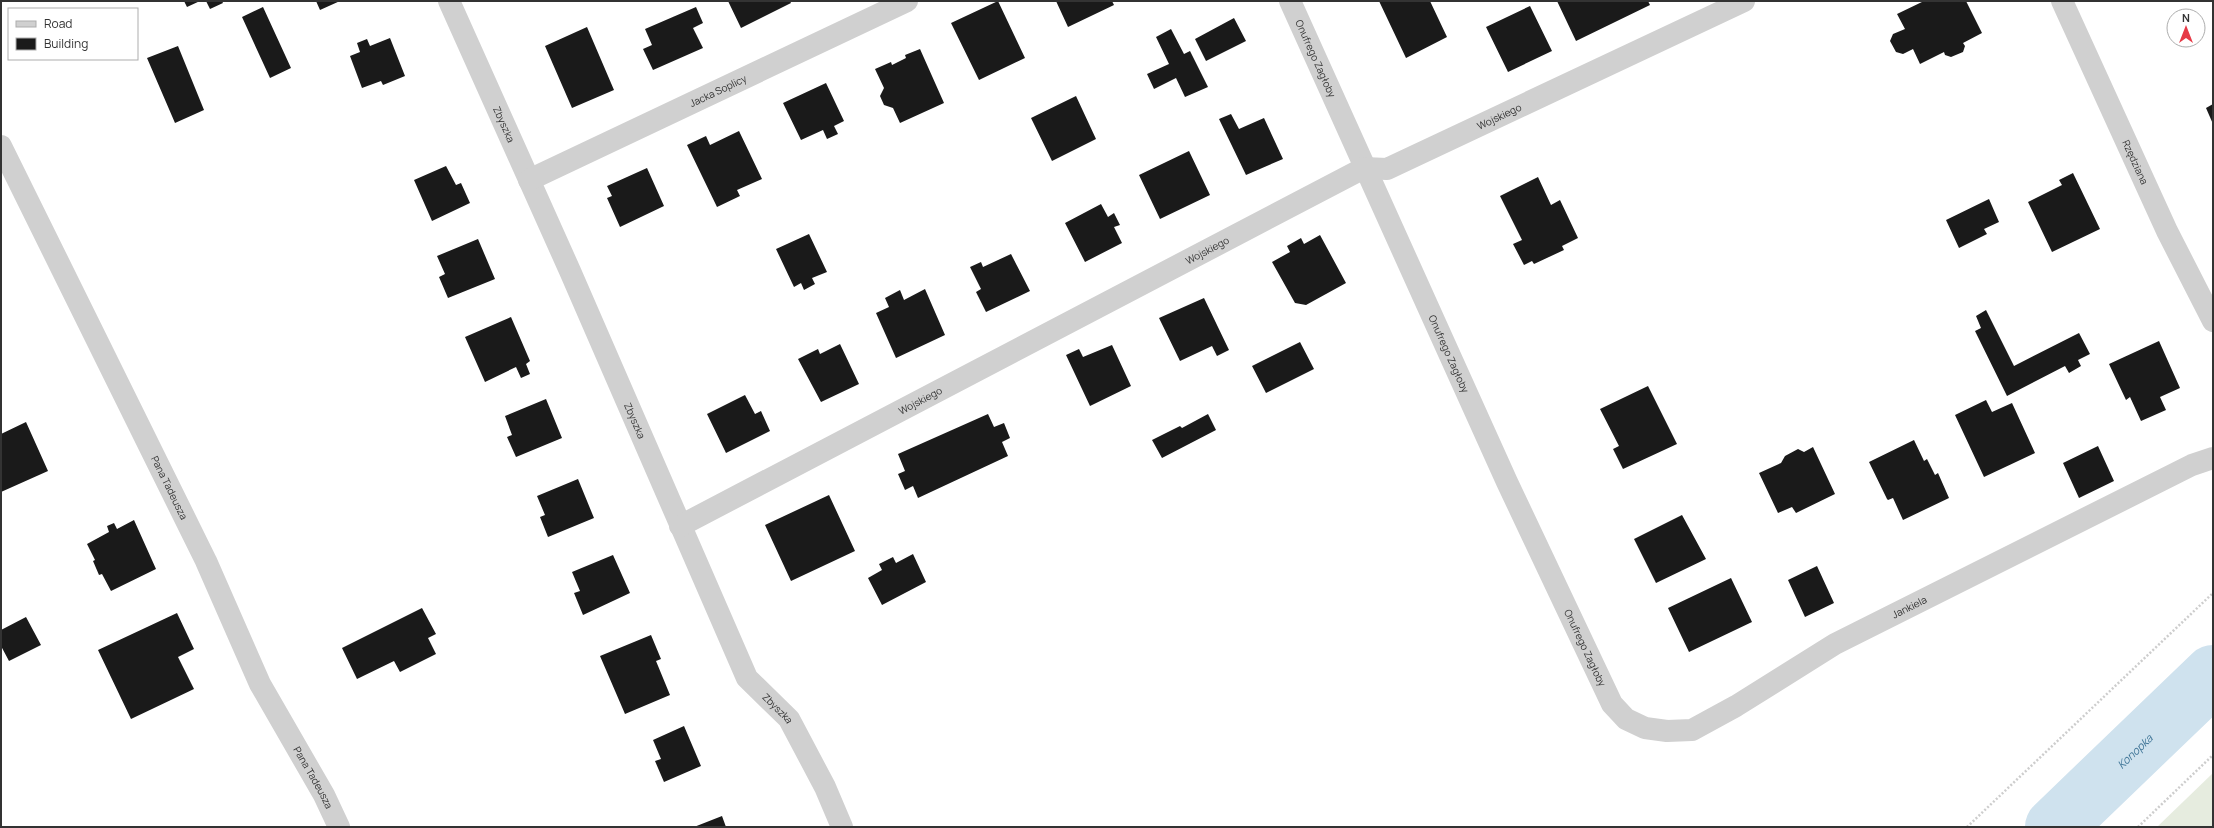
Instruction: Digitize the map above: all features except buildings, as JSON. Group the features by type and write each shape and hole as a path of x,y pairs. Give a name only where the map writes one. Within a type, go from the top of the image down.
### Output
{"street":[{"name":"Zbyszka","path":"449,1 529,180 746,678 789,719 824,787 842,827"},
{"name":"Jacka Soplicy","path":"529,180 907,1"},
{"name":"Onufrego Zagłoby","path":"1290,1 1364,168 1507,482 1612,704"},
{"name":"Wojskiego","path":"680,526 1364,168 1387,169 1744,1"},
{"name":"Rzędziana","path":"2062,1 2167,231 2213,321"},
{"name":"Pana Tadeusza","path":"1,146 206,561 260,684 324,795 340,827"},
{"name":"Jankiela","path":"1612,704 1626,719 1645,728 1667,732 1692,730 1736,706 1835,644 2192,465 2213,458"}],"path":[{"path":"1967,827 2213,593"},
{"path":"2138,827 2213,755"}],"shaded area":[{"path":"2213,773 2213,827 2157,827"}],"waterway":[{"name":"Konopka","path":"2055,827 2213,675"}]}
